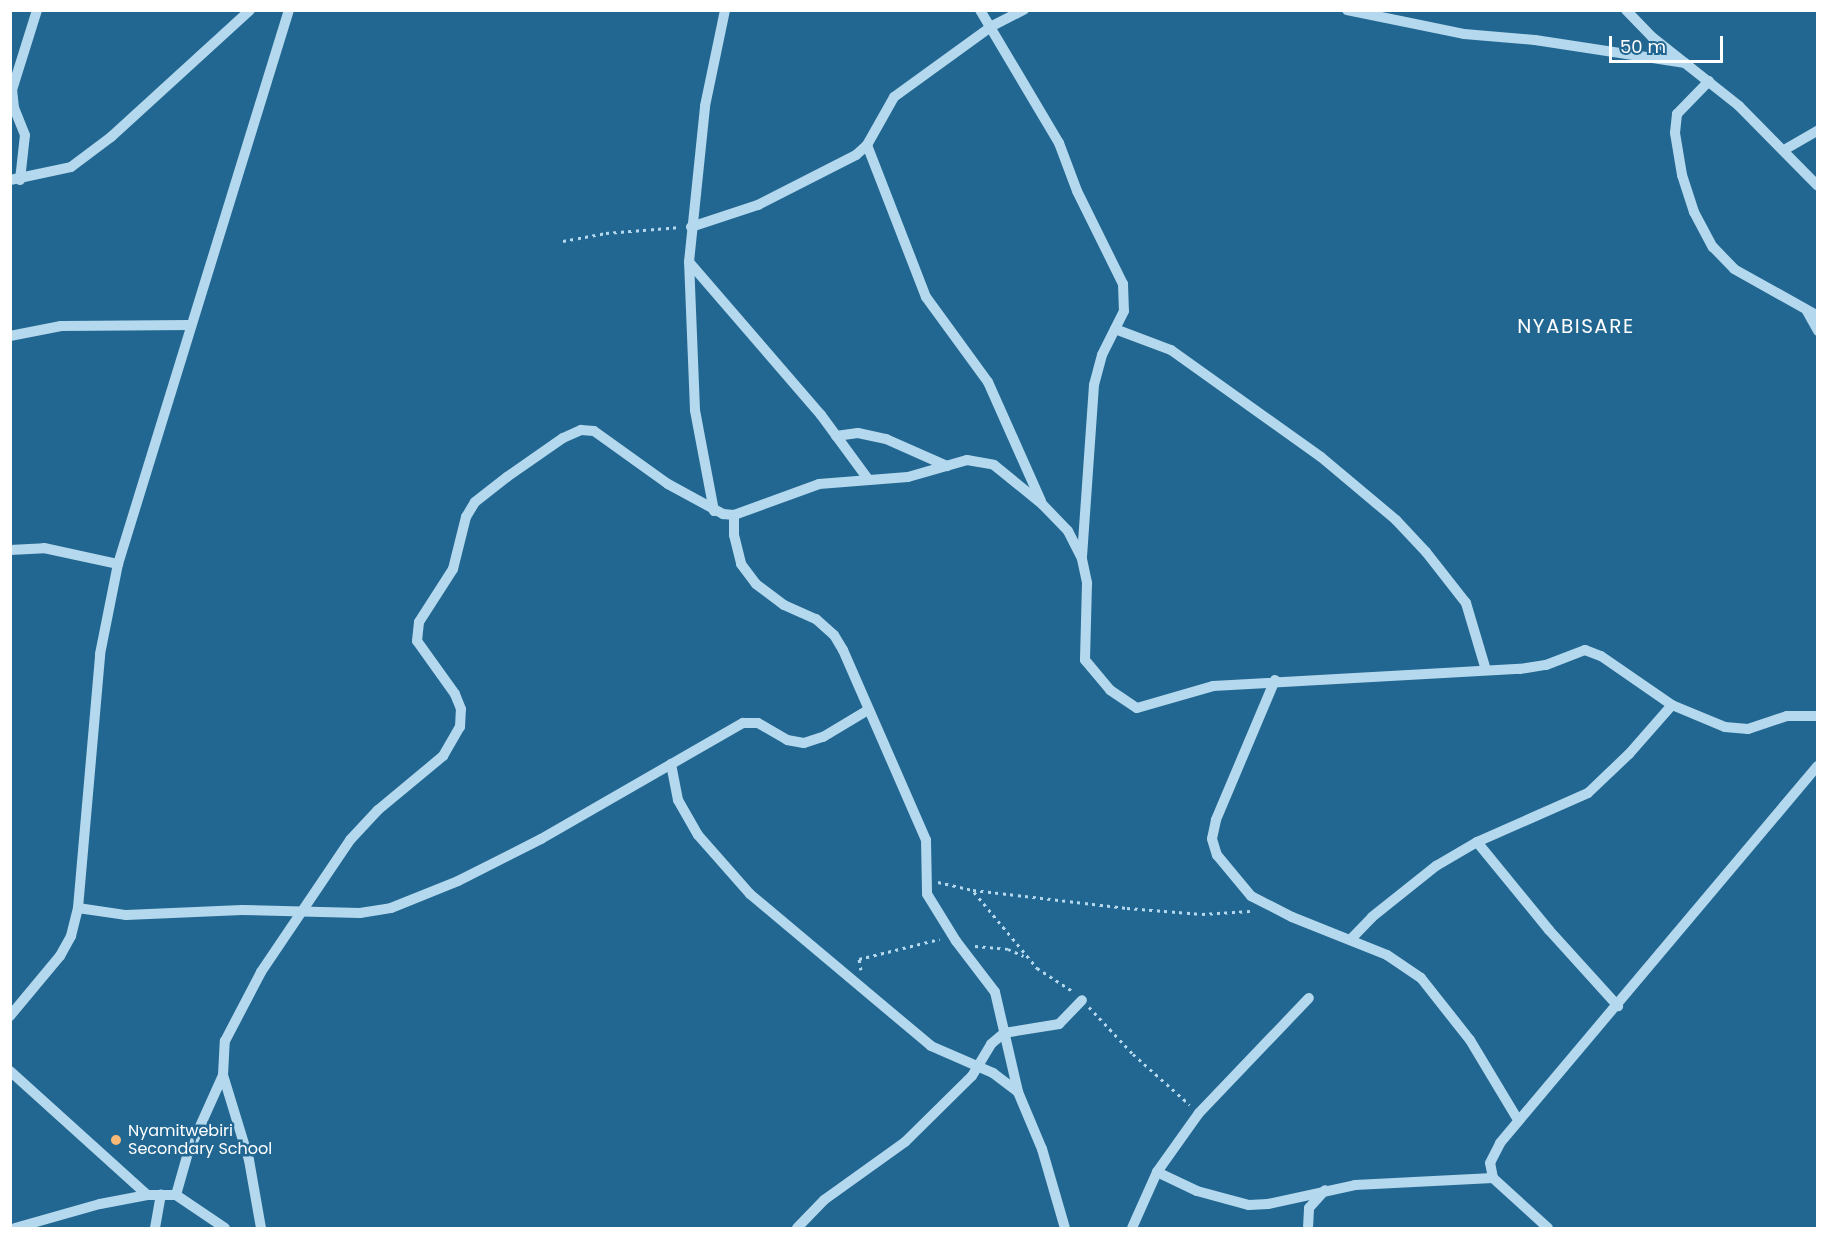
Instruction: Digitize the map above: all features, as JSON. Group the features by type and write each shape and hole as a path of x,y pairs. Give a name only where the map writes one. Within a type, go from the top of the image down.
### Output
{"street":[{"path":"37,10 12,90 14,108 25,135 15,180 71,167 111,137 250,10"},
{"path":"10,1016 60,956 78,908 100,654 118,564 289,10"},
{"path":"714,511 695,410 689,262 705,106 725,10"},
{"path":"980,10 992,26 1014,71 1059,142 1084,206 1119,269 1125,304 1094,385 1082,560 1088,594 1084,656 1092,672 1125,702 1137,708 1154,706 1213,686 1275,680 1546,665 1591,650 1672,705 1738,730 1787,716 1818,716"},
{"path":"691,227 758,205 837,166 867,145 877,120 894,97 992,26 1024,10"},
{"path":"1347,10 1453,33 1535,40 1685,63"},
{"path":"1626,10 1685,63 1709,81 1784,150 1818,186"},
{"path":"1635,10 1638,22"},
{"path":"1709,81 1677,114 1675,133 1682,175 1694,212 1713,247 1734,269 1818,316"},
{"path":"1784,150 1818,130"},
{"path":"867,145 926,297 988,382 1042,504"},
{"path":"689,262 836,436 868,479"},
{"path":"1806,311 1818,331"},
{"path":"10,336 61,326 191,325"},
{"path":"1115,329 1171,350 1321,457 1396,520 1426,552 1466,603 1486,670"},
{"path":"261,1228 249,1160 224,1075 225,1041 242,1005 350,840 378,810 443,756 460,727 462,709 455,694 417,641 419,622 453,569 466,518 475,502 540,453 581,430 594,431 668,484 714,511 734,515 819,484 908,477 967,460 985,461 1042,504 1068,531 1082,560"},
{"path":"836,436 858,433 886,438 947,466"},
{"path":"734,515 734,535 741,564 767,593 816,619 834,635 926,840 925,879 936,912 995,992 1018,1092 1041,1149 1065,1228"},
{"path":"10,550 44,548 118,564"},
{"path":"1275,680 1226,792 1212,839 1217,855 1236,881 1251,896 1273,909 1387,955 1421,978 1470,1040 1518,1120"},
{"path":"1351,939 1403,891 1478,842 1588,793 1629,754 1672,705"},
{"path":"78,908 126,915 306,910 360,913 418,899 541,839 743,723 758,723 787,740 804,743 824,737 868,710"},
{"path":"671,764 678,800 722,866 931,1046 978,1067 1018,1092"},
{"path":"1548,1228 1493,1178 1490,1163 1518,1120 1618,1006 1818,766"},
{"path":"1478,842 1549,930 1618,1006"},
{"path":"1132,1228 1157,1173 1199,1113 1309,998"},
{"path":"798,1228 824,1200 892,1154 978,1067 991,1044 1004,1033 1059,1024 1082,1000"},
{"path":"10,1071 147,1195"},
{"path":"176,1195 188,1153 224,1075"},
{"path":"1157,1173 1197,1191 1249,1205 1268,1204 1326,1189 1493,1178"},
{"path":"1308,1228 1309,1208 1326,1189"},
{"path":"15,1228 147,1195 176,1195 225,1228"},
{"path":"155,1228 161,1195"}],"path":[{"path":"563,241 606,233 691,227"},
{"path":"925,879 973,890 1168,911 1228,913 1273,909"},
{"path":"864,990 859,958 922,941 956,941 1008,949 1026,956"}],"place":[{"name":"Nyamitwebiri Secondary School","path":"116,1140"}],"district":[{"name":"NYABISARE","path":"1576,326"}]}
